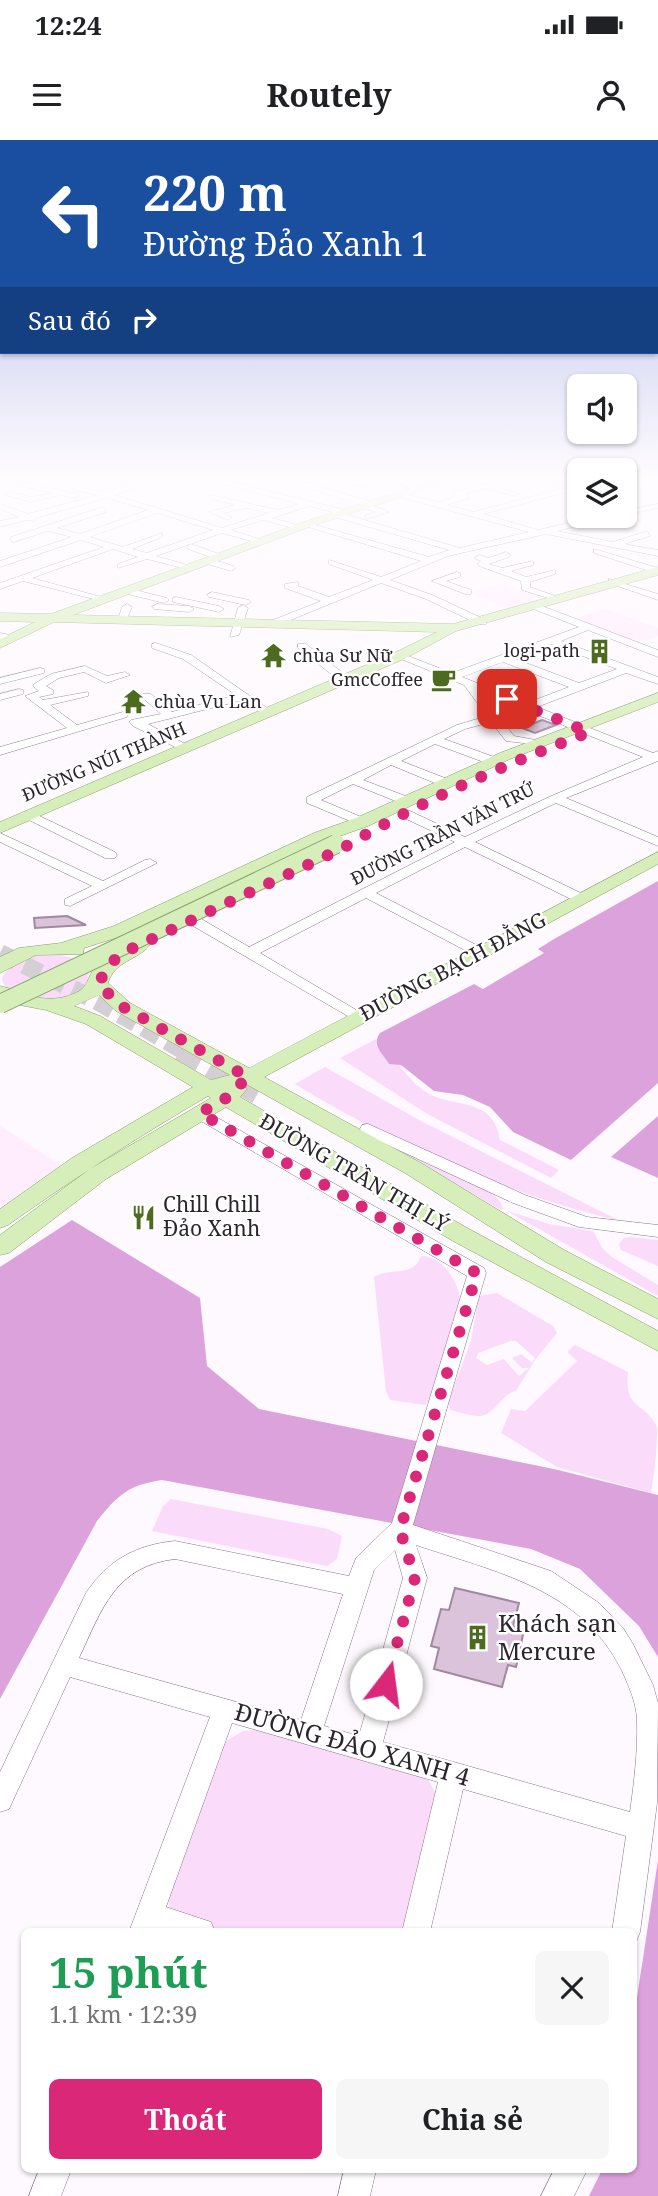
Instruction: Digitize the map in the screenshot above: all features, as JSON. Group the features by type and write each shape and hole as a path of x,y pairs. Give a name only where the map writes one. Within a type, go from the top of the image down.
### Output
{"main road":[{"path":"4,639 175,573"},
{"path":"0,617 121,621 235,630 302,620 453,628 482,622 612,581 649,573"},
{"name":"ĐƯỜNG NÚI THÀNH","path":"2,827 399,656 453,628"},
{"path":"0,994 406,807 658,697"},
{"path":"406,807 446,783 499,758 537,743 658,706"},
{"path":"0,994 27,1004 74,1000 120,956 343,848 369,825"},
{"path":"0,946 63,948 121,930 320,837 369,825"},
{"path":"0,1004 332,842"},
{"name":"ĐƯỜNG BẠCH ĐẰNG","path":"0,1247 71,1181 200,1113 358,1017 658,857"},
{"name":"ĐƯỜNG TRẦN THỊ LÝ","path":"63,948 91,956 101,966 100,978 123,1007 163,1030 238,1091 461,1235 658,1342"},
{"path":"0,967 19,955 40,949"},
{"path":"0,1013 27,1004"},
{"name":"ĐƯỜNG TRẦN THỊ LÝ","path":"51,1004 81,1014 136,1045 238,1091"},
{"path":"136,1045 163,1030"},
{"path":"238,1091 480,1220 658,1310"},
{"name":"ĐƯỜNG BẠCH ĐẰNG","path":"0,1220 238,1091"}],"street":[{"path":"14,573 102,600"},
{"path":"0,586 38,573"},
{"path":"362,573 429,597 482,622"},
{"path":"302,620 330,601 398,573"},
{"path":"424,573 441,579"},
{"path":"507,573 526,580 549,573"},
{"path":"457,575 437,580 468,592"},
{"path":"526,580 525,588 555,599"},
{"path":"612,581 658,597"},
{"path":"200,586 244,605 235,630"},
{"path":"283,596 297,587 330,601"},
{"path":"127,591 160,604 200,609"},
{"path":"176,600 219,609"},
{"path":"534,606 658,654"},
{"path":"121,621 127,607"},
{"path":"452,677 588,627"},
{"path":"550,640 658,681"},
{"path":"638,646 657,640"},
{"path":"156,646 187,657 267,712"},
{"path":"302,646 344,679"},
{"path":"399,656 656,757"},
{"path":"503,658 579,687"},
{"path":"74,728 30,696 49,692 38,686 55,676 85,669 106,680 125,675"},
{"path":"526,707 626,669"},
{"path":"0,681 40,671"},
{"path":"468,684 510,739 537,743"},
{"path":"1,700 19,691"},
{"path":"42,704 84,694"},
{"path":"147,696 169,715"},
{"name":"ĐƯỜNG NÚI THÀNH","path":"137,724 169,715 185,706 242,696"},
{"path":"0,751 123,715 133,704"},
{"path":"123,715 185,748"},
{"path":"369,825 311,800 474,722 494,718"},
{"path":"435,740 499,758 510,739"},
{"name":"ĐƯỜNG TRẦN VĂN TRỨ","path":"249,953 465,842 656,757"},
{"path":"391,761 446,783"},
{"path":"353,780 465,842 582,899"},
{"path":"557,799 658,842"},
{"path":"30,815 110,855"},
{"path":"2,827 103,886"},
{"path":"71,902 150,863"},
{"path":"368,894 479,952"},
{"path":"192,920 358,1017"},
{"path":"200,1113 477,1273 401,1527 364,1565 309,1732"},
{"path":"368,1129 519,1199 585,1223 658,1231"},
{"path":"368,1749 415,1578 401,1527"},
{"path":"401,1527 543,1578 576,1598 615,1635 641,1685 650,1720 644,1803 626,1928"},
{"path":"0,1800 102,1586 115,1571 133,1559 154,1552 175,1550 357,1587"},
{"name":"ĐƯỜNG ĐẢO XANH 4","path":"64,1664 639,1827"},
{"path":"174,1928 146,1924 225,1709"},
{"path":"417,1928 445,1818 453,1773"},
{"path":"45,2196 53,2173"},
{"path":"354,2196 359,2173"},
{"path":"557,2196 569,2173"}],"shaded area":[{"path":"504,584 542,599 507,609 470,593"},
{"path":"606,609 658,628 658,636 636,644 572,619"},
{"path":"658,881 658,1083 571,1160 513,1132 490,1107 463,1095 434,1091 401,1065 389,1064 378,1049 380,1033 474,984 483,989 544,953 538,949 554,939"},
{"path":"54,954 84,964 88,972 87,980 72,995 46,1000 7,989 2,978 12,966 32,957"},
{"path":"376,1039 376,1046 389,1063 398,1064 424,1091 485,1112 497,1128 500,1140 559,1170 551,1178 429,1115 340,1058"},
{"path":"325,1067 421,1121 620,1221 577,1210 493,1182 452,1165 372,1128 295,1084"},
{"path":"658,1116 658,1178 611,1157"},
{"path":"0,1126 70,1171 0,1224"},
{"path":"380,1139 429,1158 469,1178 486,1188 498,1199 503,1209 501,1210"},
{"path":"507,1211 549,1224 593,1231 603,1249 612,1257 658,1285 658,1296"},
{"path":"72,1220 200,1298 207,1366 259,1409 554,1469 658,1495 658,1657 639,1626 580,1569 531,1549 162,1480 132,1488 111,1504 97,1521 0,1699 0,1267"},
{"path":"624,1238 658,1240 658,1266 621,1250 619,1244"},
{"path":"421,1256 435,1260 446,1269 460,1297 430,1399 425,1405 390,1400 386,1391 374,1277 407,1270 417,1263"},
{"path":"497,1293 553,1326 557,1333 535,1360 516,1391 506,1396 490,1412 479,1416 450,1410 448,1402 471,1341 479,1296","holes":["516,1341 535,1358 532,1363 521,1354 512,1358 522,1368 529,1368 519,1376 504,1359 487,1365 476,1358 478,1353"]},
{"path":"575,1345 628,1372 632,1400 647,1413 657,1427 651,1493 557,1467 501,1433 511,1409 525,1411 577,1361 567,1352"},
{"path":"171,1499 328,1529 342,1536 337,1559 327,1566 152,1531 163,1506"},
{"path":"256,1730 419,1775 429,1781 436,1794 408,1928 200,1928 169,1908 169,1894 226,1741 243,1731"},
{"path":"658,1860 658,2196 589,2196 600,2173 637,2173 637,1997"}],"building":[{"path":"542,720 556,725 535,733 522,728"},
{"path":"67,916 86,925 35,928 34,918"},
{"name":"Khách sạn Mercure","path":"455,1588 519,1603 513,1626 524,1630 516,1667 508,1665 502,1687 434,1669 439,1648 431,1646 441,1609 449,1610"}],"tunnel":[{"path":"0,953 97,1001 184,1051"},
{"path":"181,1049 258,1093"}],"place":[{"name":"logi-path","path":"600,651"},
{"name":"chùa Sư Nữ","path":"273,656"},
{"name":"GmcCoffee","path":"443,680"},
{"name":"chùa Vu Lan","path":"134,702"},
{"name":"Chill Chill Đảo Xanh","path":"143,1217"},
{"name":"Khách sạn Mercure","path":"478,1638"}],"route":[{"path":"386,1684 415,1578 400,1530 477,1273 200,1113 226,1098 248,1077 123,1007 98,984 102,972 131,949 343,848 375,828 530,755 589,732 507,699"}]}
